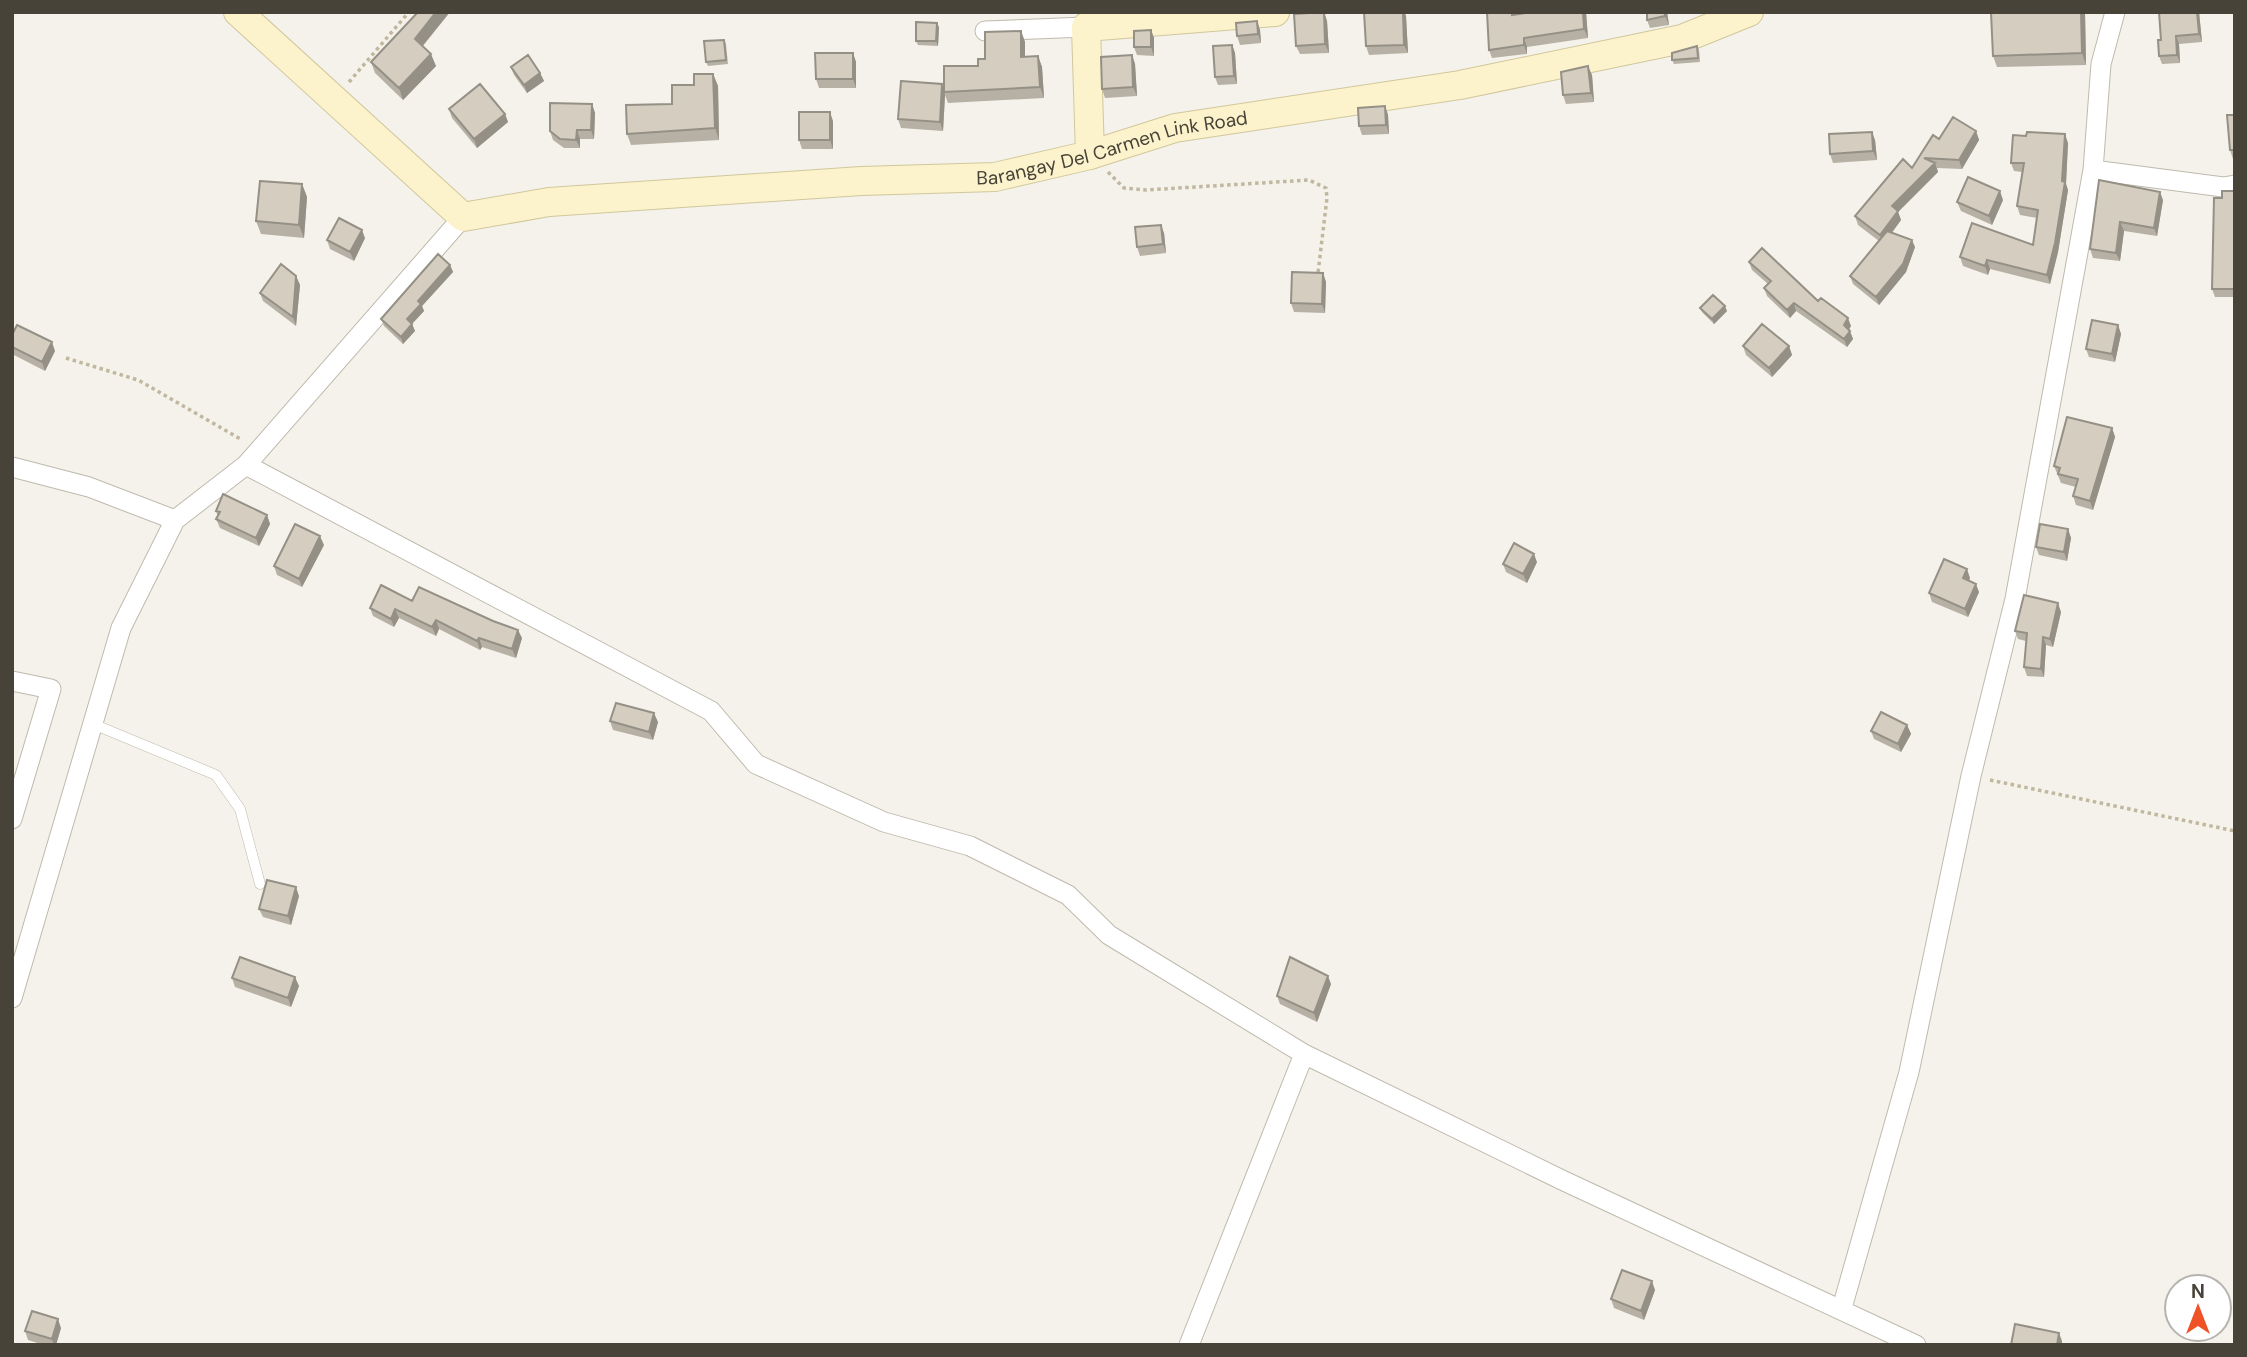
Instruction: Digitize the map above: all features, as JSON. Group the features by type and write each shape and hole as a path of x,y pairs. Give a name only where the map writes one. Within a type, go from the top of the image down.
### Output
{"street":[{"path":"12,998 121,628 176,520 246,466 463,217 238,12"},
{"path":"985,31 1275,12"},
{"name":"Barangay Del Carmen Link Road","path":"463,217 549,202 861,181 995,177 1090,155 1175,128 1460,85 1682,39 1749,12"},
{"path":"1842,1308 1909,1072 1971,776 2015,599 2093,170 2101,64 2115,12"},
{"path":"1086,26 1090,155"},
{"path":"2093,170 2223,187 2235,185"},
{"path":"246,466 711,711 756,764 884,822 970,846 1068,895 1110,935 1304,1054 1562,1180 1842,1308 1916,1345"},
{"path":"12,467 89,487 176,520"},
{"path":"12,681 51,689 12,819"},
{"path":"1189,1345 1304,1054"}],"lane":[{"path":"93,724 216,775 240,809 260,884"}],"path":[{"path":"334,99 410,12"},
{"path":"1090,155 1124,188 1146,190 1309,180 1320,182 1326,188 1327,198 1318,273"},
{"path":"66,358 138,380 259,450"},
{"path":"1971,776 2235,831"}],"building":[{"path":"418,12 436,12 415,39 431,54 399,88 371,62"},
{"path":"1324,12 1325,44 1296,46 1294,14"},
{"path":"1364,12 1403,12 1404,45 1366,46"},
{"path":"1487,12 1512,12 1512,15 1532,12 1583,12 1584,29 1524,38 1524,45 1489,50"},
{"path":"1647,12 1665,12 1665,16 1647,20"},
{"path":"1991,12 2081,12 2082,53 1993,56"},
{"path":"2159,12 2197,12 2199,34 2176,36 2177,55 2159,56"},
{"path":"1257,21 1258,34 1237,36 1236,23"},
{"path":"916,22 937,23 936,41 916,41"},
{"path":"1151,30 1151,47 1134,47 1134,31"},
{"path":"1021,31 1021,57 1038,56 1040,87 944,92 944,66 978,66 978,59 985,59 985,32"},
{"path":"724,40 726,60 706,62 704,41"},
{"path":"1232,45 1234,76 1215,77 1213,46"},
{"path":"1697,46 1698,58 1672,60 1672,53"},
{"path":"815,53 853,53 853,79 816,79"},
{"path":"528,55 540,73 524,85 511,67"},
{"path":"1132,55 1133,87 1102,89 1101,57"},
{"path":"1588,66 1591,93 1563,95 1561,72"},
{"path":"694,74 713,74 715,128 627,134 626,105 672,104 672,85 694,85"},
{"path":"901,81 942,84 940,122 898,119"},
{"path":"480,84 505,114 474,139 449,109"},
{"path":"550,103 592,104 591,130 577,130 576,140 560,139 550,131"},
{"path":"1385,106 1386,125 1359,126 1358,108"},
{"path":"799,112 830,112 830,140 799,140"},
{"path":"2227,115 2235,115 2235,150 2230,150"},
{"path":"1953,117 1976,131 1959,160 1924,158 1935,163 1892,206 1898,211 1880,235 1855,216 1903,159 1912,168 1933,135 1939,139"},
{"path":"1872,132 1873,151 1830,154 1829,134"},
{"path":"2027,132 2065,134 2062,181 2065,182 2047,275 1987,260 1985,266 1960,257 1972,223 2033,245 2038,210 2017,206 2024,163 2011,163 2013,135 2026,136"},
{"path":"1968,177 2000,191 1989,216 1957,202"},
{"path":"2099,180 2160,192 2154,228 2120,222 2116,253 2090,249"},
{"path":"260,181 302,184 299,225 256,221"},
{"path":"2222,191 2235,191 2235,289 2212,289 2214,198 2222,198"},
{"path":"339,218 362,230 350,252 327,240"},
{"path":"1161,225 1163,244 1137,247 1135,227"},
{"path":"1887,231 1912,240 1903,264 1876,297 1850,276"},
{"path":"1762,248 1818,301 1821,298 1848,318 1844,325 1850,331 1844,339 1794,303 1787,310 1764,288 1771,281 1749,262"},
{"path":"438,254 450,265 418,301 421,304 407,319 412,324 401,337 381,319"},
{"path":"281,264 296,276 293,317 260,293"},
{"path":"1292,272 1323,273 1322,304 1291,303"},
{"path":"1713,295 1725,306 1712,319 1700,308"},
{"path":"2092,320 2118,325 2112,354 2086,349"},
{"path":"1762,324 1789,346 1769,368 1743,346"},
{"path":"17,325 52,342 42,362 12,347 12,335"},
{"path":"2067,417 2112,428 2090,501 2073,496 2078,479 2058,474 2060,468 2054,466"},
{"path":"223,494 267,515 256,538 216,519 220,512 216,511"},
{"path":"295,524 320,536 299,579 274,566"},
{"path":"2040,524 2068,529 2064,552 2036,547"},
{"path":"1514,543 1534,554 1523,574 1503,564"},
{"path":"1944,559 1967,569 1963,578 1976,584 1965,609 1929,593"},
{"path":"381,585 412,601 419,587 518,630 512,649 479,638 477,641 436,620 432,627 395,609 391,619 370,608"},
{"path":"2024,595 2058,603 2050,639 2043,637 2041,669 2024,667 2027,633 2015,631"},
{"path":"616,703 654,713 649,732 610,721"},
{"path":"1881,712 1907,725 1898,744 1871,731"},
{"path":"267,880 296,887 288,916 259,909"},
{"path":"240,957 295,977 288,998 232,978"},
{"path":"1290,957 1328,976 1314,1013 1277,996"},
{"path":"1622,1270 1652,1281 1641,1311 1611,1299"},
{"path":"32,1311 58,1319 52,1339 25,1331"},
{"path":"2015,1324 2059,1333 2057,1345 2011,1345"}]}
